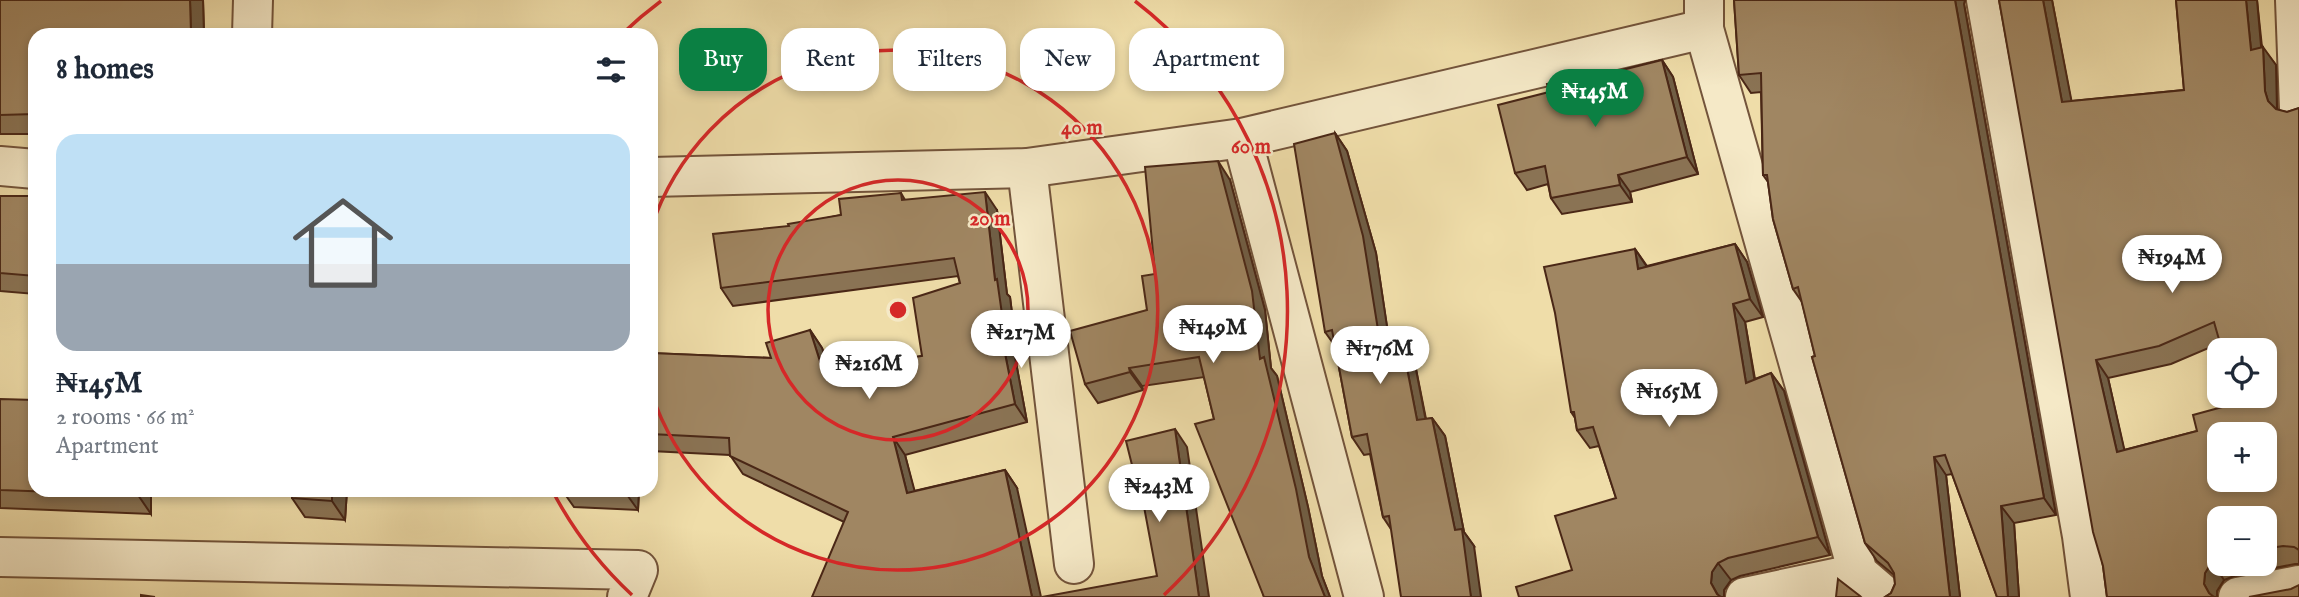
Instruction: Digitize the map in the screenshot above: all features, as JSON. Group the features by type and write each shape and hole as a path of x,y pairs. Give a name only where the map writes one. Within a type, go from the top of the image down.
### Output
{"street":[{"path":"252,28 253,0"},
{"path":"1986,0 2091,597"},
{"path":"2295,0 2299,108"},
{"path":"658,177 1027,168 1242,138 1704,15 1872,585 1745,597"},
{"path":"1242,138 1364,597"},
{"path":"0,166 28,168"},
{"path":"1027,168 1074,564"},
{"path":"0,557 638,570 627,597"},
{"path":"2238,597 2299,586"}],"building":[{"path":"0,0 190,0 191,28 28,28 28,114 0,115"},
{"path":"1734,0 1955,0 2044,498 2001,506 2008,597 1997,597 1945,455 1934,457 1950,597 1885,597 1891,593 1895,584 1894,573 1888,563 1865,543 1812,357 1815,356 1798,287 1793,289 1773,219 1767,175 1763,175 1761,73 1739,75"},
{"path":"1999,0 2043,0 2062,102 2184,90 2176,0 2246,0 2251,50 2263,47 2268,101 2276,109 2287,112 2299,108 2299,550 2294,547 2277,547 2277,506 2207,506 2207,570 2204,584 2214,597 2107,597 2103,566 2093,532","holes":["2214,322 2219,338 2277,338 2277,408 2219,408 2193,415 2197,431 2117,452 2096,360 2159,346"]},
{"path":"1662,60 1687,157 1618,175 1620,185 1551,198 1545,166 1515,173 1498,105 1549,92 1547,84 1581,76 1582,80"},
{"path":"1335,133 1363,236 1379,336 1400,332 1417,420 1432,418 1455,530 1462,529 1471,597 1401,597 1389,516 1383,517 1367,434 1352,437 1332,330 1325,332 1294,144"},
{"path":"1218,161 1252,291 1260,359 1264,357 1296,489 1309,557 1325,597 1264,597 1195,424 1214,419 1199,357 1129,368 1130,372 1085,384 1070,331 1147,310 1142,276 1155,274 1145,167"},
{"path":"985,192 995,280 997,279 1004,328 1000,328 1015,404 893,437 907,493 1005,470 1032,597 812,597 848,512 730,456 729,438 658,434 658,353 771,358 766,343 810,330 823,371 922,356 913,298 960,283 954,258 721,288 713,234 789,226 788,224 841,215 839,199 901,193 902,200"},
{"path":"0,196 28,196 28,275 0,273"},
{"path":"1735,244 1750,299 1733,304 1746,383 1771,373 1818,537 1728,558 1718,563 1712,572 1711,583 1721,597 1519,597 1516,587 1572,570 1555,516 1616,498 1593,427 1577,430 1574,412 1571,412 1555,313 1544,267 1635,249 1638,269"},
{"path":"0,399 28,400 28,491 0,490"},
{"path":"1175,429 1199,597 1042,597 1157,576 1139,480 1136,481 1126,441"},
{"path":"332,497 332,501 292,498"},
{"path":"1838,579 1860,596 1861,597 1836,597"},
{"path":"2299,585 2299,597 2249,597 2291,589"}]}
